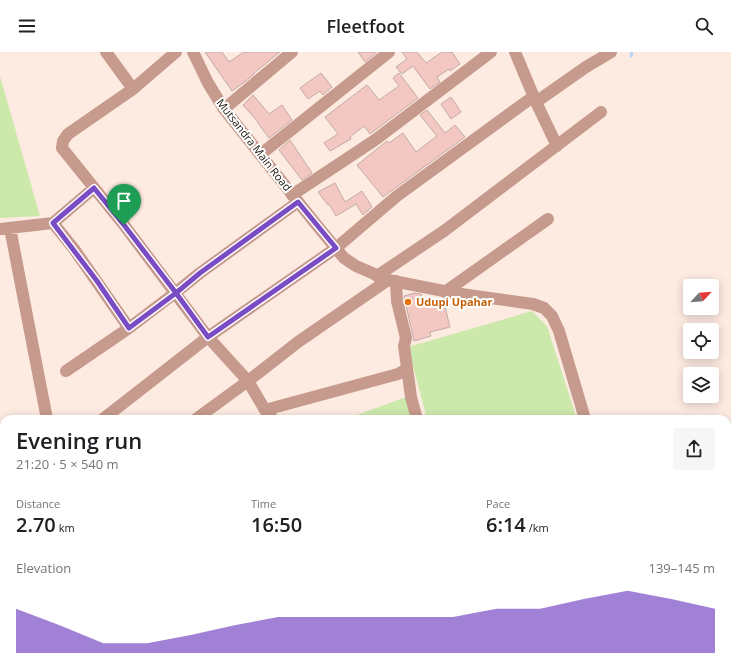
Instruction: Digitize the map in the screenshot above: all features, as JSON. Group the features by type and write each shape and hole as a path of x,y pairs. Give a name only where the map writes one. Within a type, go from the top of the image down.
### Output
{"street":[{"path":"106,52 133,88"},
{"path":"176,52 133,88 68,134 63,141 62,148 176,293 208,337 248,381 269,414 398,374 407,369"},
{"path":"224,109 292,52"},
{"path":"261,154 389,52"},
{"path":"66,371 129,328 176,293 295,198 375,140 491,52"},
{"path":"108,415 208,337 336,248 397,196 535,99 611,52"},
{"name":"Mutsandra Main Road","path":"195,53 208,83 224,109 344,258 356,266 387,279 445,292 533,304 544,308 552,316 559,331 584,415"},
{"path":"520,54 535,99 557,146"},
{"path":"204,415 298,342 387,279 444,231 601,112"},
{"path":"46,415 5,228 53,223 94,188"},
{"path":"445,292 530,230 548,219"},
{"path":"53,223 88,268 129,328"},
{"path":"387,279 397,301 406,338 404,346 411,397 416,415"}],"green space":[{"path":"0,76 40,216 0,218"},
{"path":"532,311 547,326 576,415 426,415 408,347"},
{"path":"406,397 411,415 357,415"}],"building":[{"path":"205,52 222,52 229,62 244,52 280,52 232,91"},
{"path":"358,52 377,52 365,62"},
{"path":"402,52 417,52 426,63 442,52 452,52 460,64 437,77 440,82 430,89 413,66 402,74 396,67 407,59"},
{"path":"321,73 332,87 323,95 320,91 308,99 300,88"},
{"path":"399,73 418,98 370,134 364,126 350,137 351,139 330,151 324,143 338,134 325,117 367,85 379,100 399,86 393,78"},
{"path":"253,95 269,114 282,105 292,120 269,138 258,122 243,105"},
{"path":"451,97 461,112 451,119 441,104"},
{"path":"427,110 445,133 455,125 465,137 383,197 357,165 387,141 389,143 403,133 416,152 437,136 420,115"},
{"path":"290,140 312,173 302,180 279,150"},
{"path":"335,183 345,202 362,191 372,207 363,215 356,204 336,216 329,204 328,205 318,192"},
{"path":"414,293 421,294 423,303 443,299 450,327 430,332 431,336 414,341 404,296"}],"waterway":[{"path":"631,56 632,52"}],"place":[{"name":"Udupi Upahar","path":"408,302"}],"route":[{"path":"124,225 94,188 53,223 74,249 129,328 176,293 208,337 336,248 298,202 200,273 176,293 124,225"}]}
